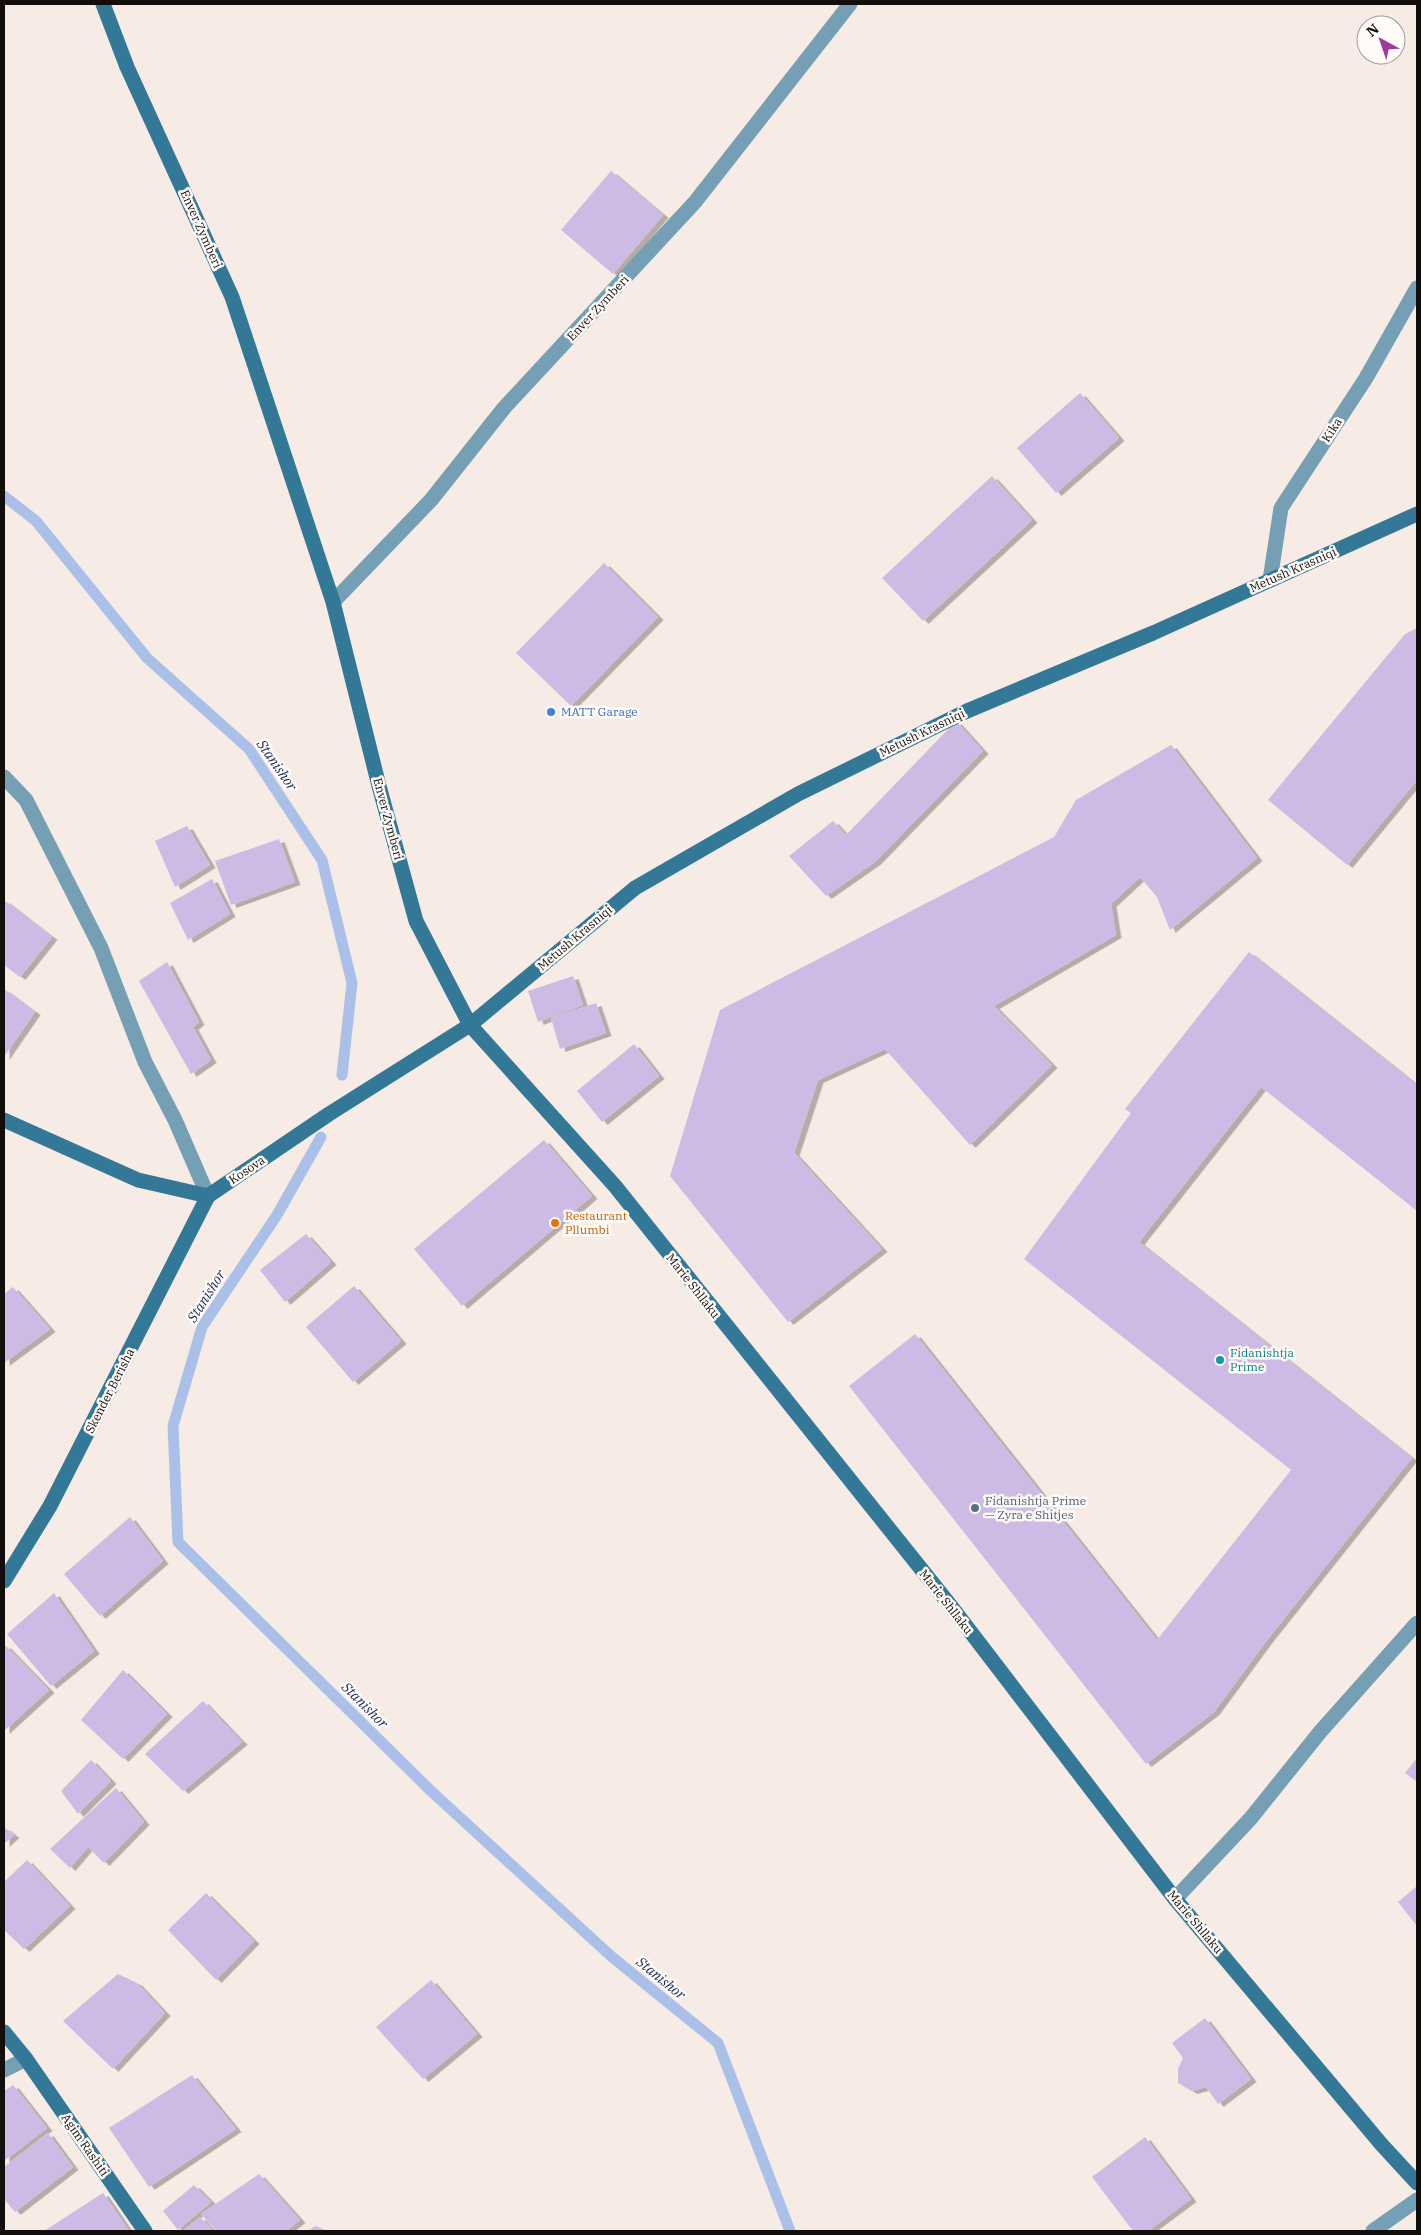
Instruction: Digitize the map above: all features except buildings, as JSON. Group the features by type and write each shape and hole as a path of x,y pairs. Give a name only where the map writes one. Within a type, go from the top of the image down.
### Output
{"street":[{"name":"Enver Zymberi","path":"103,4 127,67 232,297 333,602 379,786 416,921 470,1026"},
{"name":"Enver Zymberi","path":"333,602 431,500 504,408 695,202 850,4"},
{"name":"Kika","path":"1270,580 1281,508 1366,378 1417,288"},
{"name":"Metush Krasniqi","path":"470,1026 634,888 798,794 967,710 1153,633 1417,514"},
{"path":"4,777 26,800 101,948 145,1062 175,1120 208,1196"},
{"name":"Kosova","path":"208,1196 329,1114 470,1026"},
{"name":"Marie Shllaku","path":"470,1026 615,1186 956,1613 1175,1899 1382,2145 1417,2183"},
{"path":"4,1120 138,1180 208,1196"},
{"name":"Skender Berisha","path":"4,1582 50,1506 208,1196"},
{"path":"1175,1899 1251,1818 1320,1732 1417,1623"},
{"name":"Agim Rashiti","path":"4,2032 26,2059 144,2231"},
{"path":"4,2070 26,2059"},
{"path":"1373,2231 1417,2200"}],"waterway":[{"name":"Stanishor","path":"4,496 36,521 147,658 249,749 322,860 352,983 342,1075"},
{"name":"Stanishor","path":"321,1137 277,1215 202,1327 173,1426 178,1542 431,1791 612,1957 718,2043 790,2231"}],"place":[{"name":"MATT Garage","path":"551,712"},
{"name":"Restaurant Pllumbi","path":"555,1223"},
{"name":"Fidanishtja Prime","path":"1220,1360"},
{"name":"Fidanishtja Prime — Zyra e Shitjes","path":"975,1508"}]}
